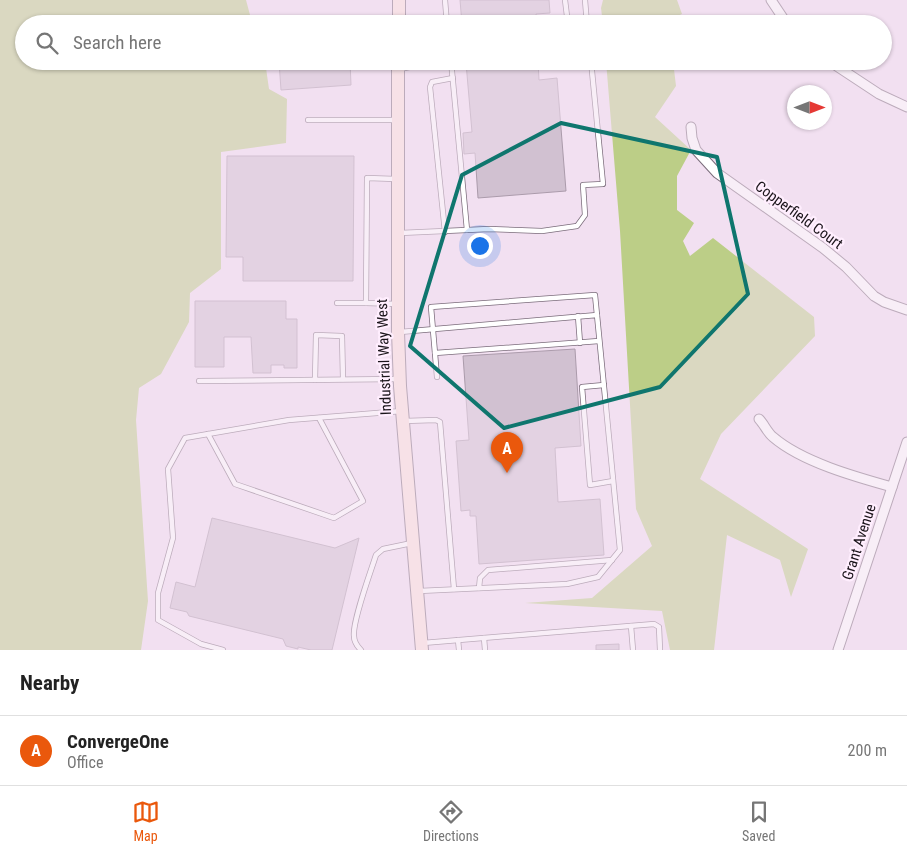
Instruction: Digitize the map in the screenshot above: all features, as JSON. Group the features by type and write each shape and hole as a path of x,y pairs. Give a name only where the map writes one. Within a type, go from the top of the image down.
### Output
{"street":[{"path":"399,0 399,15"},
{"path":"772,0 781,15"},
{"name":"Industrial Way West","path":"398,70 398,332 400,379 422,647"},
{"path":"843,70 879,94 907,107"},
{"name":"Copperfield Court","path":"691,127 696,150 717,173 823,248 846,267 874,296 884,302 907,310"},
{"path":"759,419 773,438 802,455 832,468 892,487"},
{"name":"Grant Avenue","path":"838,650 907,442"}],"lane":[{"path":"445,0 446,15"},
{"path":"566,0 567,15"},
{"path":"585,0 586,15"},
{"path":"452,70 467,230"},
{"path":"398,233 489,229 542,231 577,226 584,215 583,186 603,184 592,70"},
{"path":"445,232 430,87 432,82 436,80 453,78"},
{"path":"308,120 398,120"},
{"path":"366,303 367,178 398,180"},
{"path":"417,591 567,584 598,577 620,550 595,295 431,308 437,377"},
{"path":"337,303 398,304"},
{"path":"398,332 597,315"},
{"path":"578,316 580,342"},
{"path":"315,380 316,335 342,336 343,379"},
{"path":"435,354 600,341"},
{"path":"199,381 400,379"},
{"path":"604,385 582,387 590,485 613,482"},
{"path":"223,650 201,644 158,620 158,593 173,538 168,469 185,438 289,420 319,418 403,416 440,422 454,589"},
{"path":"208,434 235,484 334,518 363,501 319,418"},
{"path":"361,650 356,644 353,634 376,555 382,548 413,543"},
{"path":"479,588 480,578 488,570 612,560"},
{"path":"422,647 458,640 654,624 659,627 660,650"},
{"path":"631,626 633,650"},
{"path":"484,638 485,650"},
{"path":"458,640 459,650"}],"highlighted area":[{"path":"561,123 717,157 748,294 660,387 504,428 410,346 462,175"}],"green space":[{"path":"0,0 246,0 250,15 15,15 15,70 266,70 269,89 287,99 286,143 221,152 221,269 190,293 189,322 161,374 139,388 136,420 148,601 141,650 0,650"},
{"path":"603,0 677,0 682,14 602,15"},
{"path":"607,70 674,70 676,86 655,117 691,150 677,176 677,210 694,223 683,241 690,256 713,238 814,317 815,336 721,434 700,479 808,549 791,597 780,560 727,535 714,650 670,650 662,611 525,603 592,598 652,546 636,509 620,231"}],"building":[{"path":"460,0 549,0 550,13 536,15 461,15"},
{"path":"280,70 350,70 351,85 281,90"},
{"path":"467,70 538,70 539,80 557,78 566,191 478,198 475,153 464,154 463,133 472,132"},
{"path":"227,156 354,156 353,281 243,281 243,257 226,257"},
{"path":"195,301 286,301 286,319 297,319 297,368 271,365 271,373 253,373 251,337 224,337 224,367 195,367"},
{"path":"575,349 581,446 555,448 558,502 600,499 604,555 479,564 476,516 470,516 470,510 461,511 456,441 469,440 463,356"},
{"path":"212,518 335,548 359,538 332,650 311,650 298,647 298,649 286,646 283,639 189,616 187,612 170,608 176,582 195,587"},
{"path":"619,644 619,650 596,650 596,645"}],"place":[{"name":"ConvergeOne","path":"507,473"}]}
